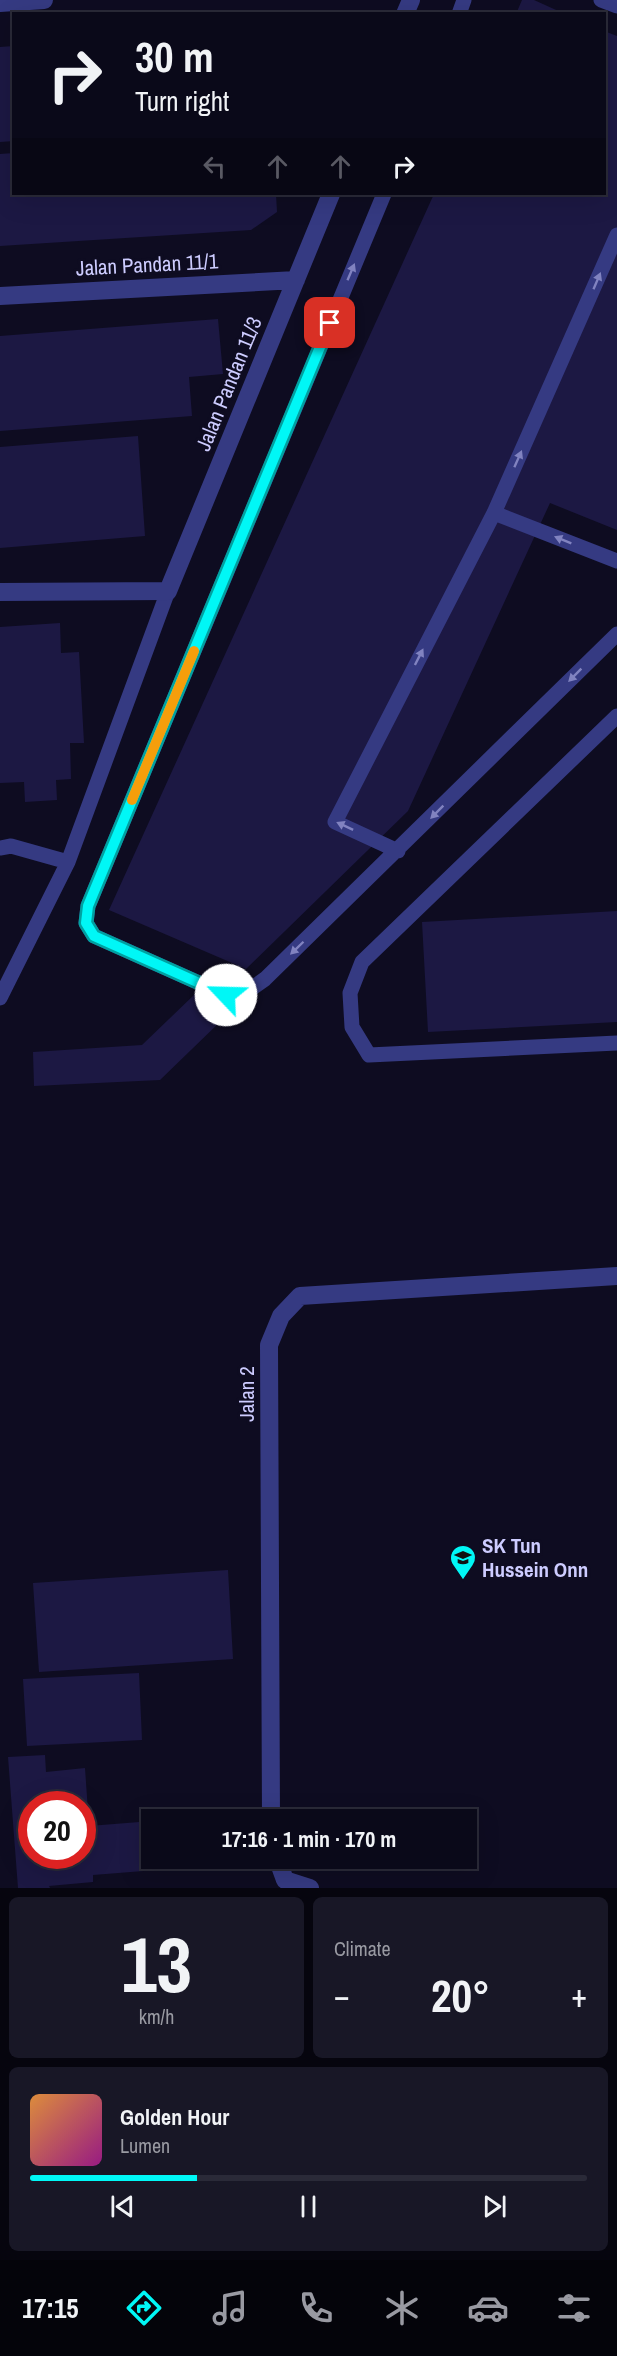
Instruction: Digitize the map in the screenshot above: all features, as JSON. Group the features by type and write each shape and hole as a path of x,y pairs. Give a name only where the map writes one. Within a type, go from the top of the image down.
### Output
{"street":[{"path":"0,3 44,0"},
{"name":"Jalan Pandan 11/3","path":"168,591 332,195"},
{"name":"Jalan Pandan 11/1","path":"0,296 296,280"},
{"path":"0,592 168,591"},
{"name":"Jalan 2","path":"271,1809 269,1344 281,1316 300,1296 617,1276"},
{"path":"281,1869 285,1880 310,1888"}],"lane":[{"path":"601,0 617,6"},
{"path":"384,195 88,906 86,923 94,936 226,995 248,991 265,979 398,851 617,634"},
{"path":"398,851 335,822 494,513 617,235"},
{"path":"494,513 617,561"},
{"path":"0,998 68,862 168,591"},
{"path":"617,716 362,962 350,993 352,1027 369,1055 617,1043"},
{"path":"0,848 10,846 68,862"}],"building":[{"path":"522,0 534,0 561,12 517,12"},
{"path":"606,32 617,36 617,530 550,503 408,811 246,969 109,910 434,195 606,195"},
{"path":"12,46 12,141 0,142 0,47"},
{"path":"12,153 12,195 276,195 277,212 251,230 0,246 0,154"},
{"path":"218,319 223,374 189,377 192,416 0,431 0,336"},
{"path":"138,436 145,536 0,548 0,447"},
{"path":"60,623 61,653 79,652 84,743 70,743 71,779 56,780 57,800 25,802 24,782 0,783 0,627"},
{"path":"617,911 617,1022 428,1032 422,922"},
{"path":"195,994 223,1019 160,1080 34,1086 33,1052 142,1045"},
{"path":"228,1570 233,1659 39,1672 33,1583"},
{"path":"139,1673 142,1740 27,1746 23,1679"},
{"path":"45,1755 46,1772 85,1768 87,1791 18,1791 18,1869 96,1869 96,1825 141,1822 141,1869 156,1870 93,1875 93,1882 49,1886 50,1888 18,1888 8,1757"}],"slow traffic":[{"path":"132,800 194,651"}],"place":[{"name":"SK Tun Hussein Onn","path":"463,1581"}],"route":[{"path":"226,995 94,936 86,923 88,906 330,323"}]}
